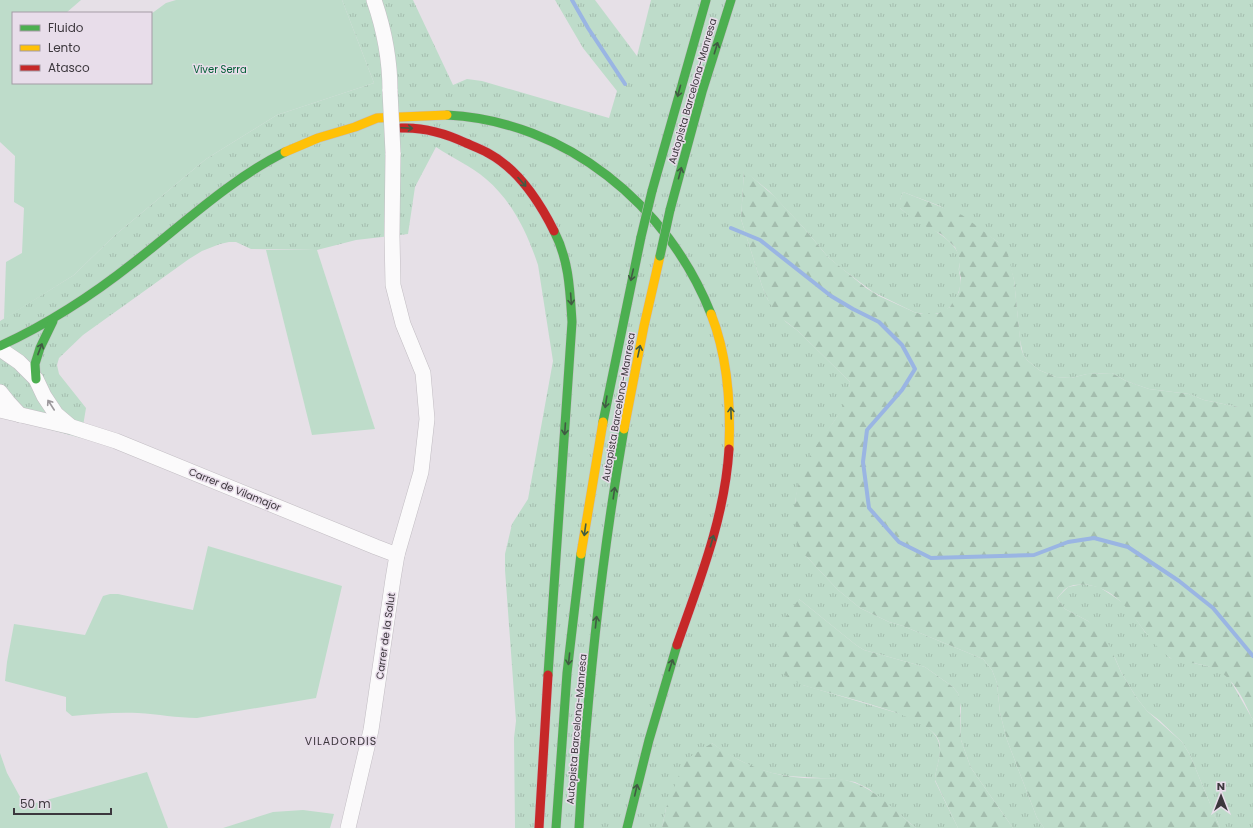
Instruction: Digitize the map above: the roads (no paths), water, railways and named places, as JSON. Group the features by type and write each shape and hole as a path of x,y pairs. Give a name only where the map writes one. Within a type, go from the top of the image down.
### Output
{"highway":[{"name":"Autopista Barcelona-Manresa","path":"556,828 566,695 578,583 586,518 609,384 652,190 680,85 706,0"},
{"name":"Autopista Barcelona-Manresa","path":"579,828 581,776 588,696 601,585 631,387 670,210 702,92 730,0"},
{"path":"0,346 20,338 53,321 84,301 135,262 184,221 244,177 268,162 303,144 330,133 354,127 365,121 383,117 450,115 510,127 536,136 568,150 622,186 657,220 692,271 712,313 722,347 730,399 731,429 730,451 717,523 649,740 639,775 627,828"},
{"path":"354,127 365,130 405,127 426,130 450,135 488,154 516,176 529,190 543,210 560,243 567,264 570,284 572,322 549,652 539,828"},
{"path":"36,379 35,364 40,348 53,321"}],"street":[{"name":"Carrer de la Salut","path":"348,828 371,730 398,554 421,472 427,420 423,373 403,324 394,285 392,235 393,153 390,80 383,27 374,0"},
{"path":"0,349 19,362 36,379 44,396 56,414 72,427"},
{"path":"0,392 20,414"},
{"name":"Carrer de Vilamajor","path":"0,410 72,427 116,441 376,547 398,554"}],"waterway":[{"path":"572,0 588,28 625,84"},
{"path":"731,228 760,240 831,296 879,322 902,345 915,369 902,390 867,430 863,462 869,508 899,542 931,558 1034,555 1068,542 1094,538 1128,547 1179,581 1213,608 1253,656"}],"district":[{"name":"VILADORDIS","path":"341,741"}],"park label":[{"name":"Viver Serra","path":"220,69"}]}
